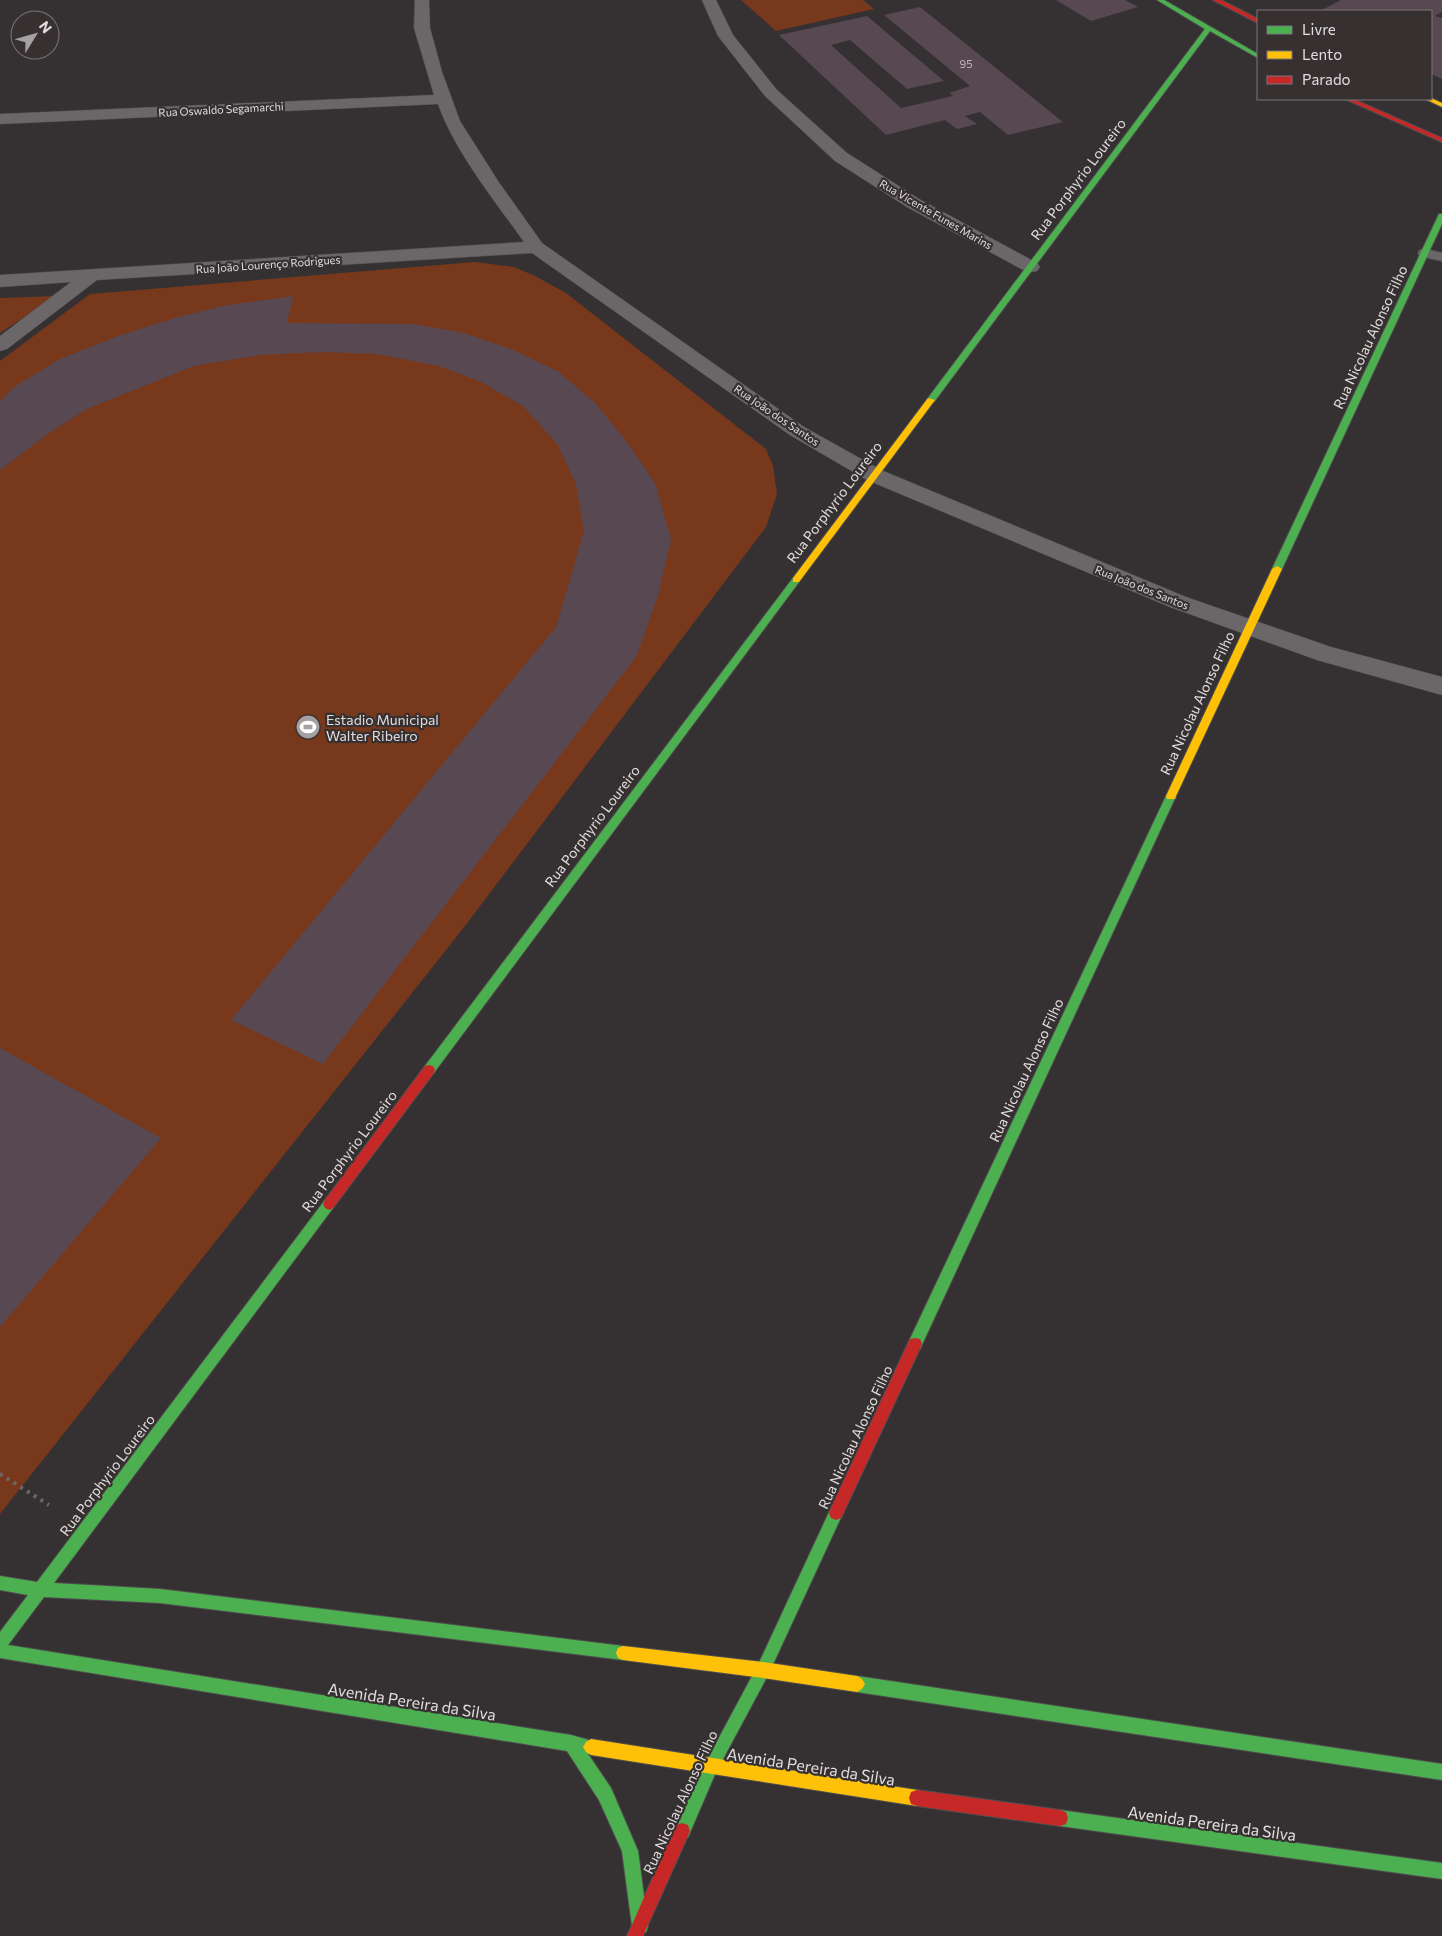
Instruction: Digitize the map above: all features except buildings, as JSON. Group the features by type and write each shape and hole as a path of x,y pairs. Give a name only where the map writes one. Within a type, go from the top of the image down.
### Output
{"street":[{"name":"Rua João dos Santos","path":"422,0 422,28 443,99 452,121 490,182 536,247 796,431 874,475 1169,599 1325,654 1442,686"},
{"name":"Rua Vicente Funes Marins","path":"710,0 726,36 771,93 841,157 913,203 1031,267"},
{"path":"1160,0 1257,55"},
{"path":"1216,0 1257,20"},
{"name":"Rua Porphyrio Loureiro","path":"0,1644 1209,28"},
{"name":"Rua Oswaldo Segamarchi","path":"0,119 443,99"},
{"path":"1350,100 1442,140"},
{"path":"1430,100 1442,105"},
{"name":"Rua Nicolau Alonso Filho","path":"637,1931 711,1767 763,1670 1442,216"},
{"name":"Rua João Lourenço Rodrigues","path":"0,281 536,247"},
{"path":"0,345 92,275"},
{"path":"0,1583 40,1590 160,1596 763,1670 1442,1772"},
{"name":"Avenida Pereira da Silva","path":"0,1651 711,1767 876,1792 1442,1871"},
{"path":"571,1743 605,1794 630,1851 637,1931"}],"lane":[{"path":"1426,253 1442,257"}],"path":[{"path":"0,1474 86,1529"}],"shaded area":[{"path":"741,0 863,0 874,9 776,31"},
{"name":"Estadio Municipal Walter Ribeiro","path":"475,262 514,267 566,293 766,449 773,466 777,494 766,527 465,926 0,1514 0,361 90,294"},
{"path":"57,296 0,333 0,298"}],"traffic: fast":[{"path":"1160,0 1257,55"},
{"path":"931,400 1209,28"},
{"path":"1277,569 1442,216"},
{"path":"429,1070 796,580"},
{"path":"915,1344 1171,796"},
{"path":"0,1644 329,1204"},
{"path":"682,1831 711,1767 763,1670 836,1513"},
{"path":"0,1583 40,1590 160,1596 623,1653"},
{"path":"0,1651 591,1747"},
{"path":"857,1684 1442,1772"},
{"path":"571,1743 605,1794 630,1851 640,1926"},
{"path":"1060,1818 1442,1871"}],"traffic: slow":[{"path":"1430,100 1442,105"},
{"path":"796,580 931,400"},
{"path":"1171,796 1277,569"},
{"path":"623,1653 763,1670 857,1684"},
{"path":"591,1747 917,1798"}],"traffic: jam":[{"path":"1216,0 1257,20"},
{"path":"1350,100 1442,140"},
{"path":"329,1204 429,1070"},
{"path":"836,1513 915,1344"},
{"path":"917,1798 1060,1818"},
{"path":"635,1936 682,1831"}],"place":[{"name":"Estadio Municipal Walter Ribeiro","path":"308,727"}]}
